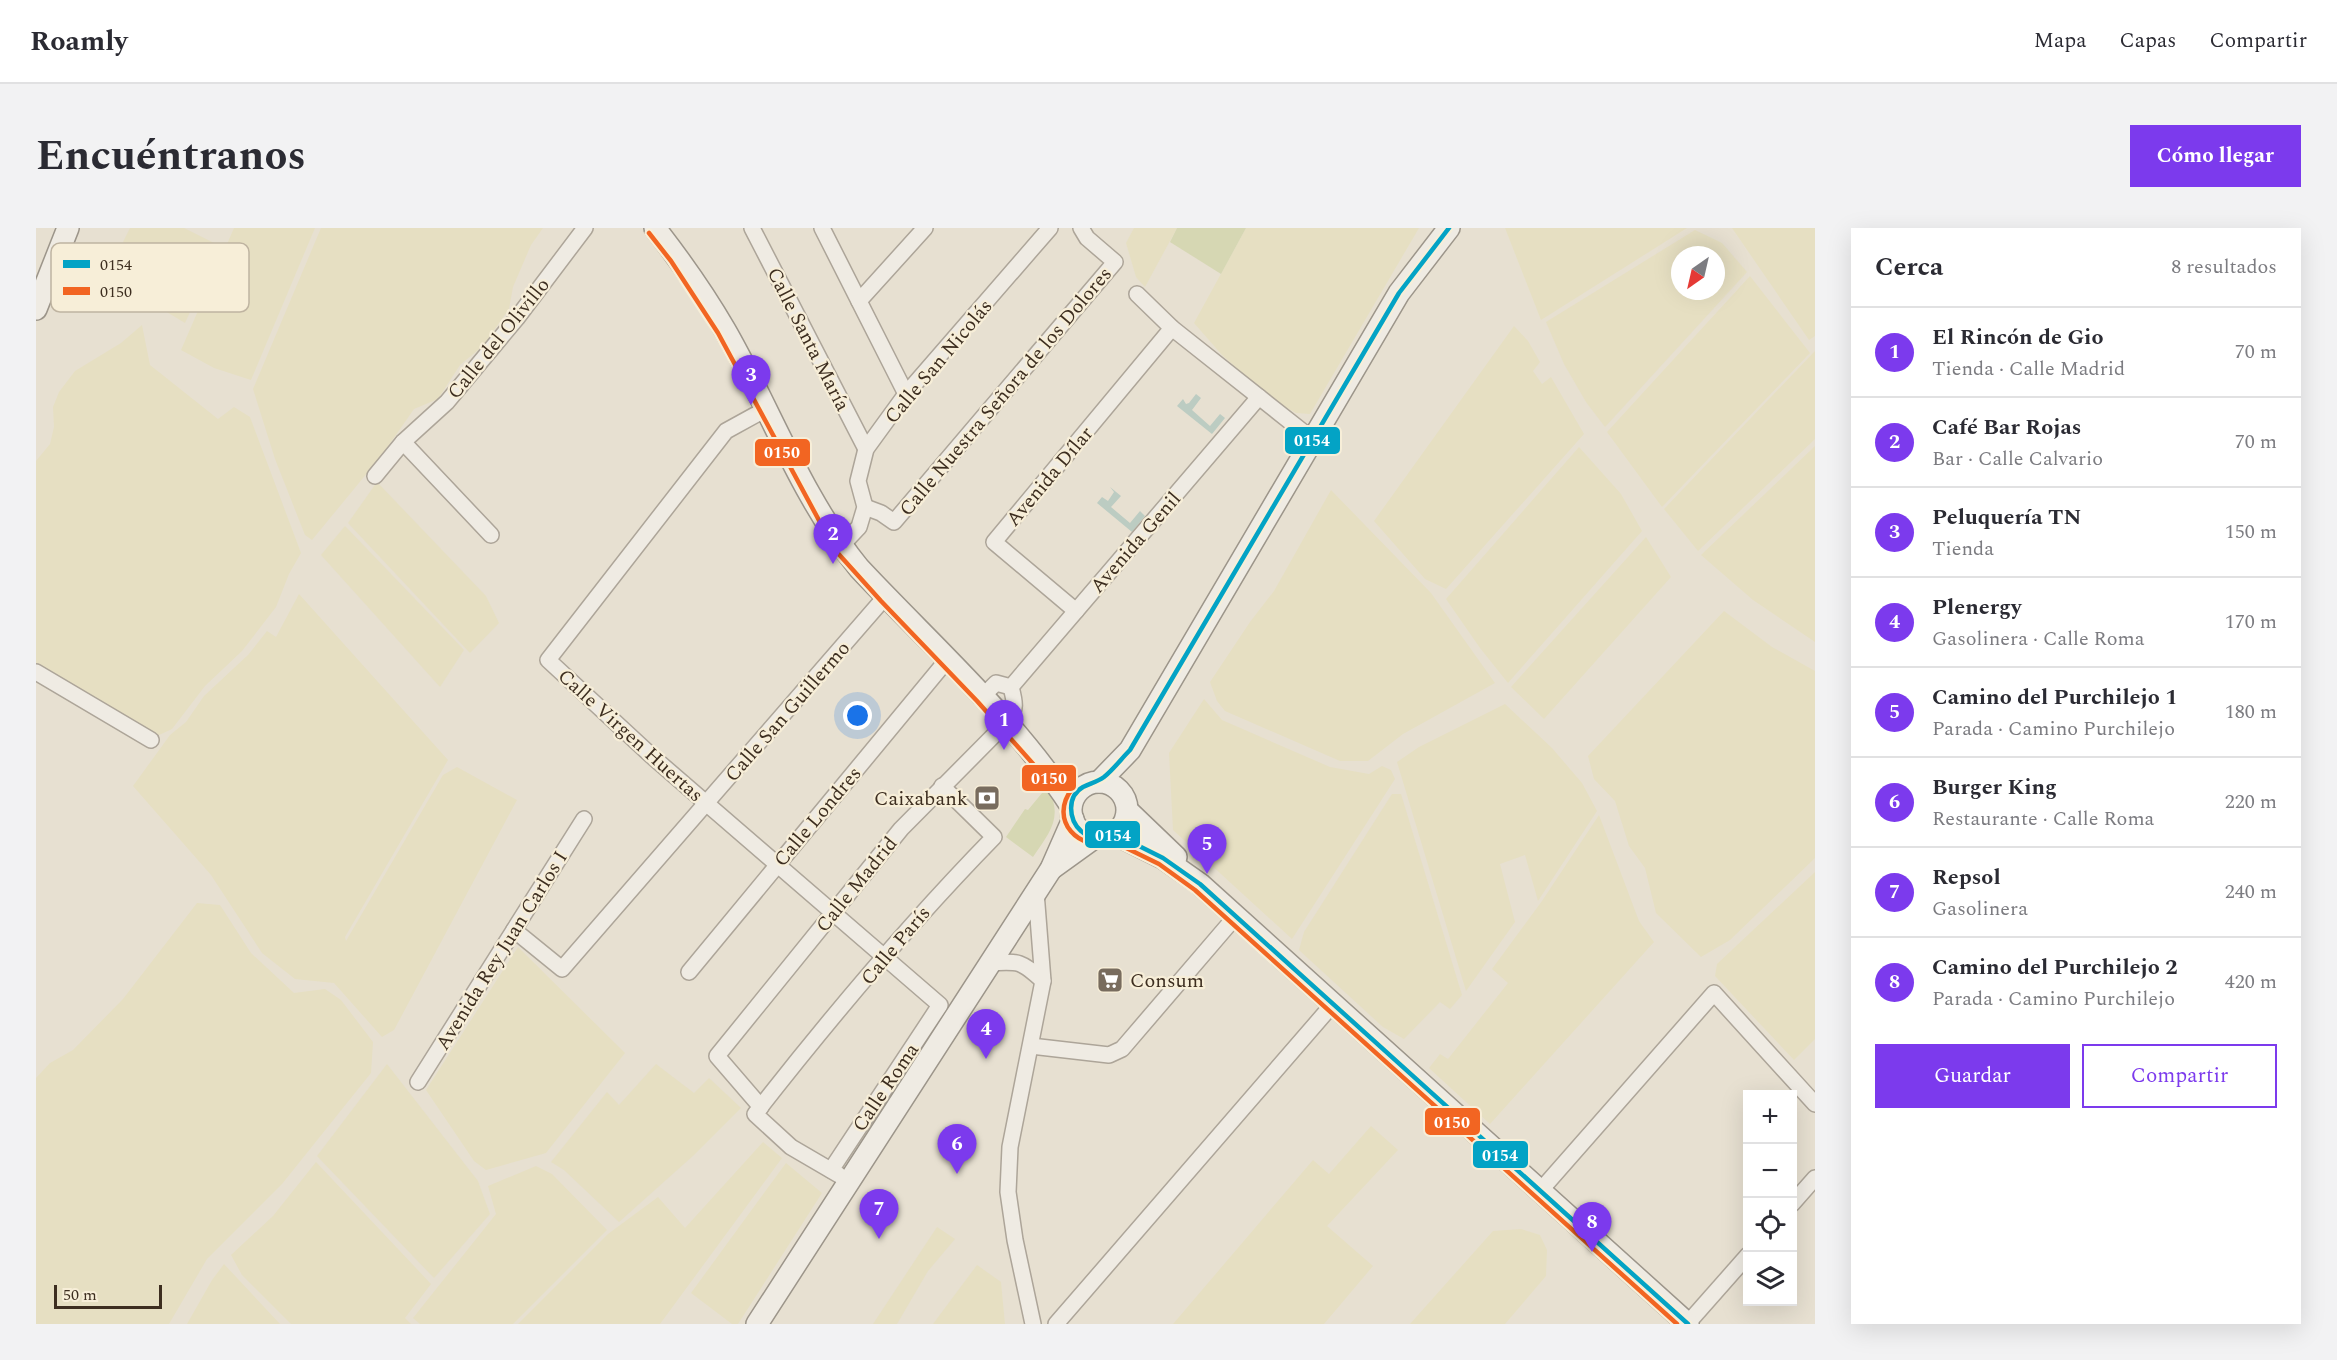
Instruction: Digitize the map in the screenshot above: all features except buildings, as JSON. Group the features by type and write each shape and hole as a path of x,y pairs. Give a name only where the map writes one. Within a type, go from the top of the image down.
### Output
{"street":[{"path":"62,243 68,228"},
{"name":"Calle del Olivillo","path":"375,476 403,442 447,402 517,318 585,228"},
{"path":"655,228 677,257 724,329 841,546 1007,722 1048,770 1072,812 1077,828 1094,838 1108,838 1115,834 1126,820 1130,750"},
{"name":"Calle Santa María","path":"752,228 866,449"},
{"path":"822,228 906,394"},
{"path":"859,301 925,228"},
{"name":"Calle San Nicolás","path":"865,507 858,481 866,449 906,394 1050,228"},
{"name":"Calle Nuestra Señora de los Dolores","path":"865,507 881,513 894,522 1115,262 1087,238 1081,228"},
{"path":"757,1324 1051,869 1077,793 1092,784 1130,750 1399,293 1449,228"},
{"path":"36,309 51,271"},
{"path":"1137,294 1172,328 1312,439"},
{"name":"Avenida Dílar","path":"1076,611 994,542 1172,328"},
{"name":"Avenida Genil","path":"1011,687 1259,397"},
{"name":"Calle Virgen Huertas","path":"766,409 726,431 548,660 706,804 940,1005"},
{"path":"403,442 491,535"},
{"path":"841,546 859,527 865,507"},
{"name":"Calle San Guillermo","path":"514,930 562,969 886,596"},
{"name":"Calle Londres","path":"689,972 947,660"},
{"path":"36,672 151,740"},
{"path":"983,696 996,683 1011,687 1016,704 1007,722"},
{"name":"Calle Madrid","path":"758,1111 717,1056 901,829 1007,722"},
{"path":"1048,770 1092,784 1116,788 1126,804 1200,884"},
{"name":"Calle París","path":"758,1111 935,897 994,837 942,786"},
{"name":"Avenida Rey Juan Carlos I","path":"418,1082 584,819"},
{"path":"1115,834 1163,858 1200,884 1688,1324 1743,1261"},
{"path":"1051,869 1094,838"},
{"path":"1033,1324 1015,1240 1008,1192 1010,1147 1042,981 1036,892"},
{"path":"1031,1046 1109,1055 1122,1049 1236,916"},
{"path":"990,963 1016,961 1027,967 1042,981"},
{"path":"1540,1191 1714,993 1815,1104"},
{"path":"1056,1324 1333,1004"},
{"name":"Calle Roma","path":"831,1170 940,1005"},
{"path":"758,1111 791,1147 849,1182"},
{"path":"855,1132 873,1144"},
{"path":"1797,1198 1815,1178"}],"shaded area":[{"path":"130,228 184,228 214,243 124,243"},
{"path":"234,228 315,228 251,380 214,368 181,350 198,312 249,312 249,243 227,243"},
{"path":"321,228 543,228 531,245 513,287 509,309 483,346 460,365 438,399 414,409 382,455 312,540 305,535 275,459 253,389"},
{"path":"1134,228 1177,228 1145,287 1136,277 1126,243"},
{"path":"1246,228 1419,228 1310,414 1296,413 1271,399 1222,355 1194,323"},
{"path":"1505,228 1687,228 1541,320"},
{"path":"1732,228 1815,228 1815,336 1809,340"},
{"path":"1695,230 1725,246 1671,246 1671,300 1721,300 1605,427 1586,402 1564,364 1546,322"},
{"path":"1725,246 1747,272 1725,296"},
{"path":"1750,276 1810,353 1662,507 1607,432"},
{"path":"167,312 190,312 185,323"},
{"path":"142,325 150,365 218,419 234,407 250,417 301,553 289,574 276,607 242,651 205,686 172,729 157,736 36,664 36,461 50,444 54,427 53,407 59,392 75,371 121,343"},
{"path":"1514,326 1528,341 1540,362 1533,371 1542,384 1551,377 1584,434 1446,589 1425,579 1374,521"},
{"path":"1815,351 1815,439 1698,551 1664,509"},
{"path":"1196,394 1201,398 1192,410 1210,426 1220,414 1225,418 1212,434 1177,406 1183,399 1186,404 1189,403"},
{"path":"1815,446 1815,642 1753,600 1701,555"},
{"path":"1579,447 1621,494 1642,531 1508,683 1446,599"},
{"path":"377,482 486,596 499,623 470,653 348,523"},
{"path":"1110,487 1121,496 1111,507 1130,523 1140,511 1145,516 1132,532 1097,503 1102,497 1108,501 1114,492"},
{"path":"1331,490 1431,593 1495,683 1403,734 1368,761 1340,761 1225,711 1217,701 1210,682 1274,591"},
{"path":"345,526 464,650 440,687 321,555"},
{"path":"1646,537 1671,577 1544,719 1511,687"},
{"path":"299,594 448,760 345,937 346,941 443,775 457,767 517,800 394,1030 382,1037 334,983 295,979 262,953 211,875 133,786 170,735 186,722 204,696 248,655 267,631 276,637"},
{"path":"1724,611 1772,647 1815,671 1815,858 1730,940 1701,957 1656,913 1645,868 1629,846 1615,801 1594,779 1588,756"},
{"path":"1204,699 1222,720 1330,767 1369,774 1382,766 1391,770 1395,779 1292,939 1173,830 1169,753"},
{"path":"1505,704 1552,748 1582,783 1597,811 1538,901 1525,855 1500,864 1515,922 1466,991 1397,762 1419,747"},
{"path":"1392,794 1401,794 1462,995 1450,1009 1440,1002 1404,1039 1383,1027 1299,950 1304,932"},
{"path":"1599,815 1639,921 1654,942 1490,1124 1429,1068 1440,1054 1448,1059 1508,983 1492,969 1542,901"},
{"path":"1815,872 1815,1039 1794,1060 1715,976 1717,964"},
{"path":"197,903 220,905 251,953 294,993 325,989 341,1000 373,1042 371,1073 282,1184 207,1259 169,1324 36,1324 36,1078 50,1063 73,1050 123,999"},
{"path":"518,947 625,1053 546,1153 486,1170 474,1161 426,1090"},
{"path":"387,1064 478,1181 490,1214 434,1278 317,1156"},
{"path":"656,1064 694,1093 709,1078 741,1108 694,1155 619,1222 564,1170 551,1162 607,1092 619,1105"},
{"path":"1371,1126 1398,1150 1327,1226 1373,1266 1324,1324 1173,1324 1313,1160 1329,1174"},
{"path":"763,1142 782,1158 660,1324 518,1324 608,1234 658,1197 685,1228"},
{"path":"316,1162 431,1284 405,1318 411,1324 291,1324 242,1275 231,1255 273,1216"},
{"path":"786,1163 822,1193 738,1324 732,1324 691,1293"},
{"path":"536,1166 552,1174 607,1230 513,1324 420,1324 413,1318 496,1214 488,1186"},
{"path":"937,1227 955,1239 928,1271 897,1324 873,1324"},
{"path":"1521,1229 1540,1235 1547,1250 1546,1276 1505,1324 1410,1324 1493,1231"},
{"path":"224,1264 280,1324 187,1324 212,1280"},
{"path":"977,1265 1001,1282 1005,1324 933,1324"}],"green space":[{"path":"1177,228 1246,228 1221,274 1170,242"},
{"path":"1047,787 1052,798 1055,816 1049,832 1033,857 1006,837 1025,809 1028,810"}],"transit line":[{"name":"0154","path":"1449,228 1399,293 1130,750 1104,777 1078,791 1072,802 1072,814 1077,826 1085,834 1093,838 1115,834 1163,858 1200,884 1688,1324"},
{"name":"0150","path":"649,233 671,261 718,333 835,550 1043,775 1072,789 1065,801 1064,812 1071,831 1089,843 1114,842 1159,864 1195,890 1677,1324"}],"place":[{"name":"Peluquería TN","path":"751,405"},
{"name":"Café Bar Rojas","path":"833,564"},
{"name":"El Rincón de Gio","path":"1004,750"},
{"name":"Caixabank","path":"987,798"},
{"name":"Camino del Purchilejo 1","path":"1207,874"},
{"name":"Consum","path":"1110,980"},
{"name":"Plenergy","path":"986,1059"},
{"name":"Burger King","path":"957,1174"},
{"name":"Repsol","path":"879,1239"},
{"name":"Camino del Purchilejo 2","path":"1592,1252"}]}
